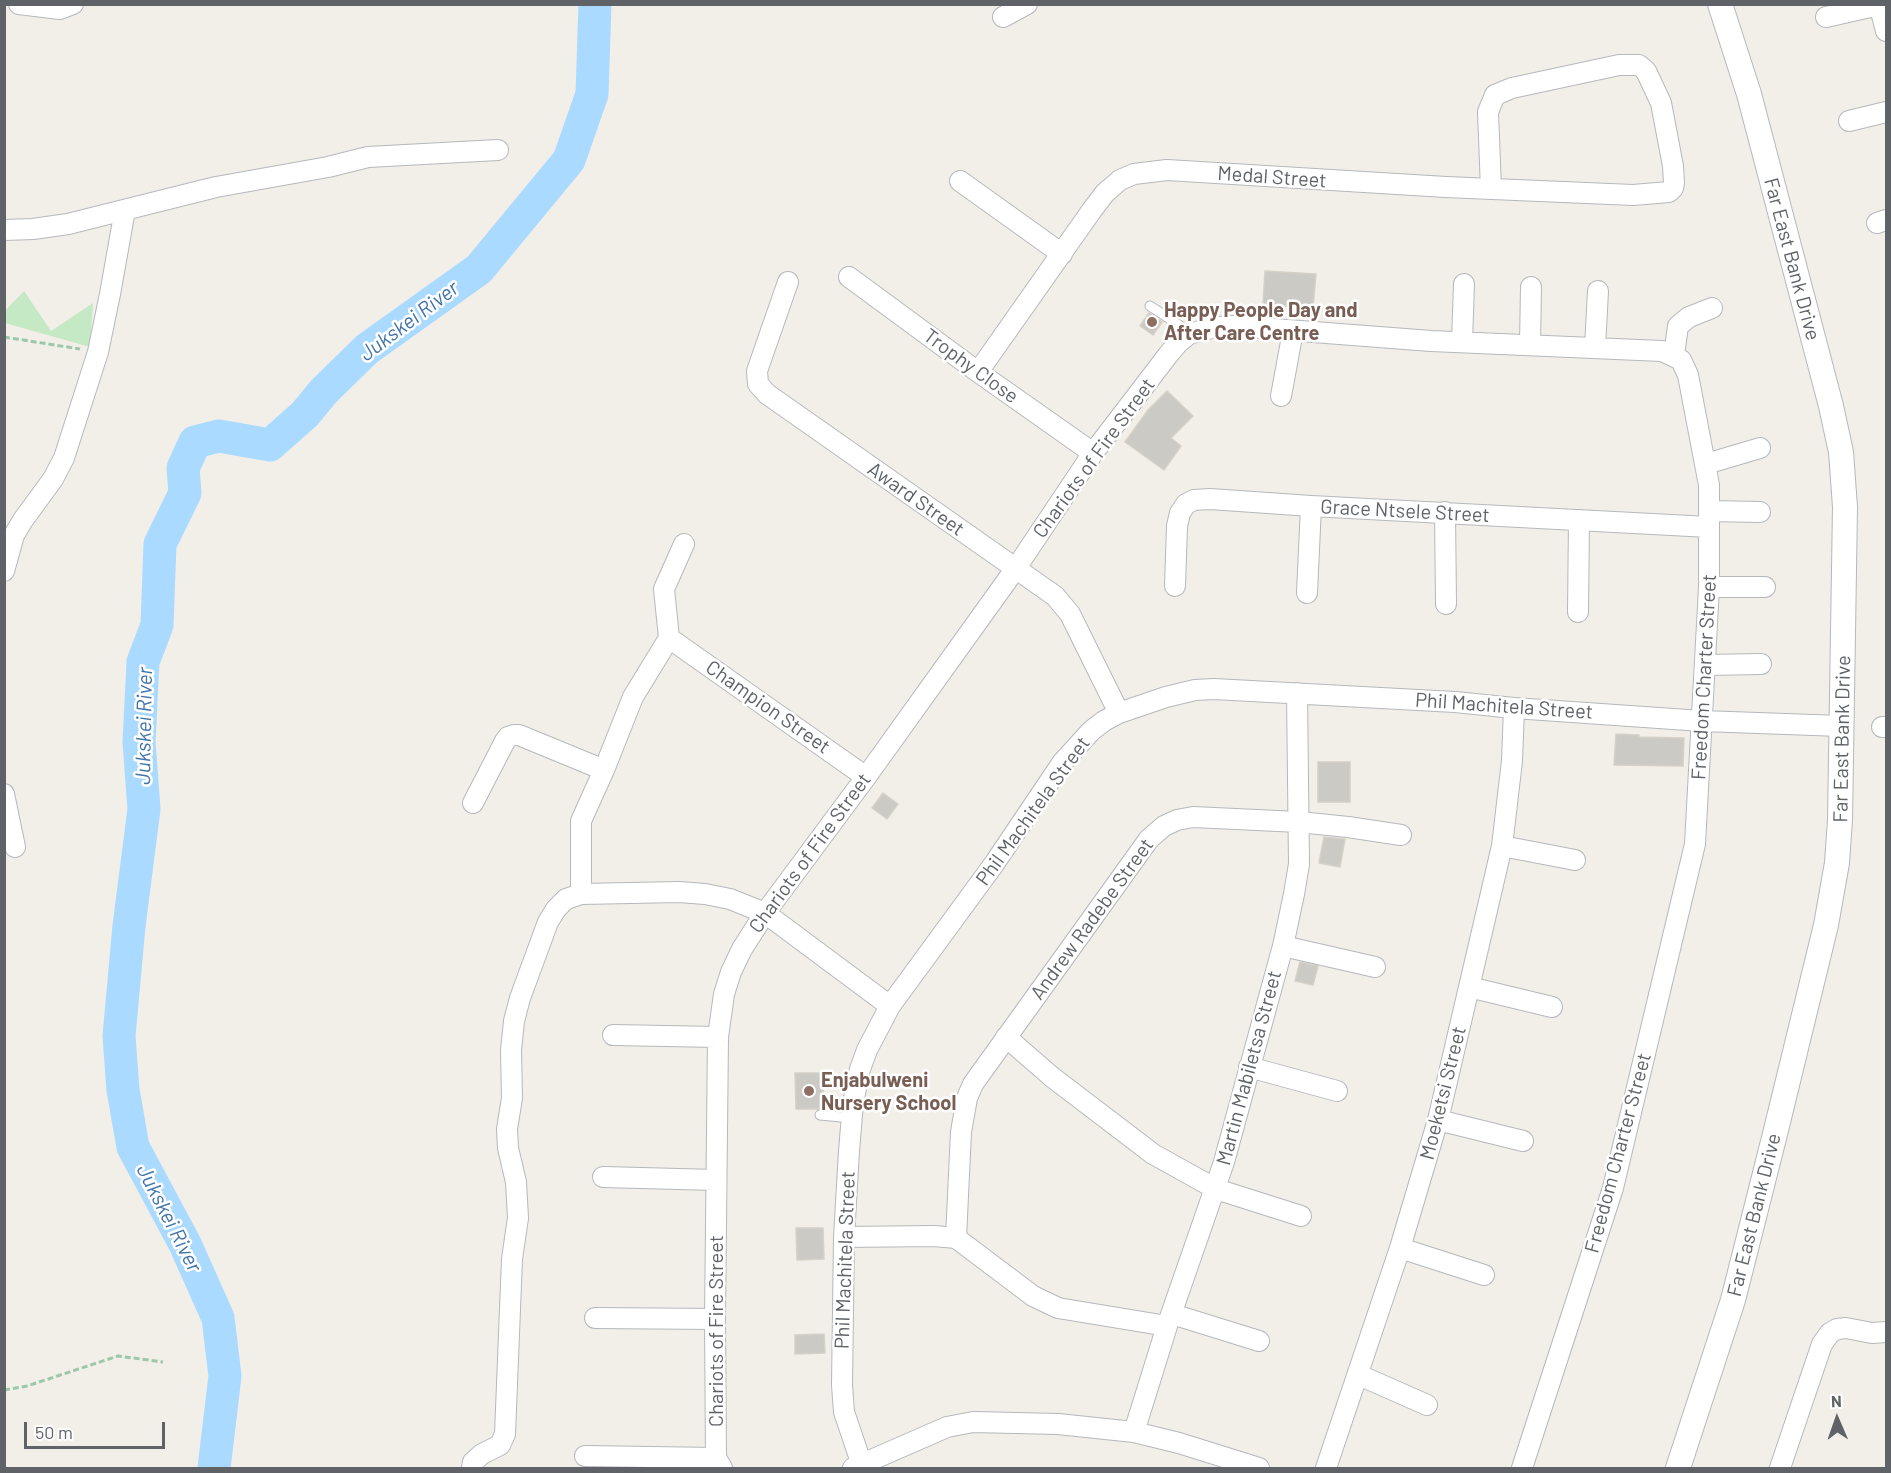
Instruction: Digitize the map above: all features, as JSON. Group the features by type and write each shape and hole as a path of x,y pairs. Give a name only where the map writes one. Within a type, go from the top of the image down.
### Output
{"street":[{"path":"19,4 60,9 73,4"},
{"path":"1003,17 1027,4"},
{"name":"Far East Bank Drive","path":"1678,1468 1732,1300 1826,925 1838,863 1840,820 1845,507 1840,452 1831,406 1749,94 1720,4"},
{"path":"1826,17 1879,5 1887,31"},
{"name":"Medal Street","path":"978,372 1105,193 1120,180 1134,174 1167,170 1491,189 1633,195 1665,193 1672,190 1674,183 1661,103 1646,71 1639,65 1631,63 1512,87 1495,95 1488,112 1491,189"},
{"path":"1849,121 1887,112"},
{"path":"4,230 68,224 216,187 328,167 368,157 498,150"},
{"path":"960,182 1062,254"},
{"path":"4,570 14,535 53,479 64,458 98,352 125,210"},
{"name":"Trophy Close","path":"849,277 1093,453"},
{"name":"Award Street","path":"788,282 757,371 756,378 761,388 1055,597 1070,614 1119,713"},
{"path":"1462,342 1464,284"},
{"path":"1530,345 1531,287"},
{"path":"1595,348 1598,291"},
{"path":"1189,334 1225,326 1462,342 1662,351 1674,355 1678,326 1689,317 1712,308"},
{"path":"1281,396 1293,331"},
{"name":"Chariots of Fire Street","path":"719,1463 715,1319 718,1036 724,994 731,972 765,913 1016,568 1093,453 1168,355 1189,334"},
{"name":"Freedom Charter Street","path":"1522,1468 1613,1188 1695,843 1706,665 1709,519 1706,464 1688,375 1681,360 1674,355"},
{"path":"1706,464 1760,448"},
{"name":"Grace Ntsele Street","path":"1175,586 1177,526 1180,513 1186,504 1194,500 1210,499 1579,520 1709,519 1760,512"},
{"path":"1307,593 1311,506"},
{"path":"1445,512 1446,604"},
{"path":"1578,612 1579,520"},
{"path":"581,894 581,821 633,697 669,638 664,589 684,543"},
{"path":"1709,587 1765,587"},
{"name":"Champion Street","path":"669,638 866,777"},
{"path":"1706,665 1761,664"},
{"name":"Phil Machitela Street","path":"859,1467 842,1398 844,1237 852,1118 860,1069 867,1050 890,1006 994,864 1062,763 1091,731 1119,713 1166,696 1214,689 1455,702 1702,721 1841,726"},
{"name":"Martin Mabiletsa Street","path":"1134,1432 1169,1320 1216,1189 1282,946 1299,864 1297,693"},
{"name":"Moeketsi Street","path":"1326,1468 1400,1248 1438,1120 1502,846 1512,761 1514,708"},
{"path":"473,803 505,741 514,735 519,735 604,770"},
{"path":"4,794 12,822 15,848"},
{"name":"Andrew Radebe Street","path":"956,1238 961,1132 967,1098 973,1084 1149,839 1164,826 1177,820 1193,817 1299,822 1401,836"},
{"path":"1502,846 1575,860"},
{"path":"472,1468 472,1462 500,1445 505,1434 512,1259 518,1218 517,1190 508,1148 507,1130 512,1098 511,1050 514,1021 520,998 548,922 556,909 566,899 581,894 679,892 730,899 765,913 890,1006"},
{"path":"1282,946 1375,967"},
{"path":"1468,987 1552,1007"},
{"path":"613,1035 718,1036"},
{"path":"1006,1037 1052,1077 1153,1154 1216,1189 1301,1216"},
{"path":"1249,1067 1337,1091"},
{"path":"1438,1120 1523,1141"},
{"path":"603,1177 716,1180"},
{"path":"844,1237 934,1236 956,1238 1033,1296 1058,1308 1169,1320 1259,1341"},
{"path":"1400,1248 1484,1275"},
{"path":"595,1318 715,1319"},
{"path":"1785,1467 1822,1344 1830,1333 1846,1328 1887,1332"},
{"path":"1359,1375 1427,1405"},
{"path":"859,1467 947,1427 966,1423 1058,1424 1134,1432 1179,1443 1259,1468"},
{"path":"585,1456 719,1463"}],"lane":[{"path":"1150,306 1189,334"},
{"path":"820,1115 852,1118"}],"path":[{"path":"4,337 98,352"},
{"path":"4,1390 27,1386 117,1356 163,1362"}],"green space":[{"path":"24,291 51,331 93,303 90,347 5,323 4,312"}],"building":[{"path":"1265,271 1316,274 1313,308 1263,305"},
{"name":"Happy People Day and After Care Centre","path":"1149,313 1162,322 1153,335 1140,326"},
{"path":"1167,391 1193,416 1171,438 1181,446 1164,470 1125,442 1148,410"},
{"path":"1616,734 1684,738 1683,766 1614,765"},
{"path":"1318,762 1350,762 1350,802 1318,802"},
{"path":"883,793 898,804 887,819 872,808"},
{"path":"1324,837 1345,839 1340,867 1319,863"},
{"path":"1300,962 1318,966 1313,985 1295,981"},
{"name":"Enjabulweni Nursery School","path":"795,1073 823,1073 823,1109 796,1109"},
{"path":"796,1228 823,1228 824,1259 797,1260"},
{"path":"824,1334 825,1353 795,1354 795,1335"}],"waterway":[{"name":"Jukskei River","path":"214,1468 225,1376 218,1318 185,1244 133,1147 123,1090 119,1036 129,926 144,809 139,742 143,662 157,625 160,544 185,493 183,468 195,442 219,436 270,445 305,414 324,391 367,349 479,269 569,160 592,94 595,4"}],"place":[{"name":"Happy People Day and After Care Centre","path":"1152,322"},
{"name":"Enjabulweni Nursery School","path":"809,1091"}]}
